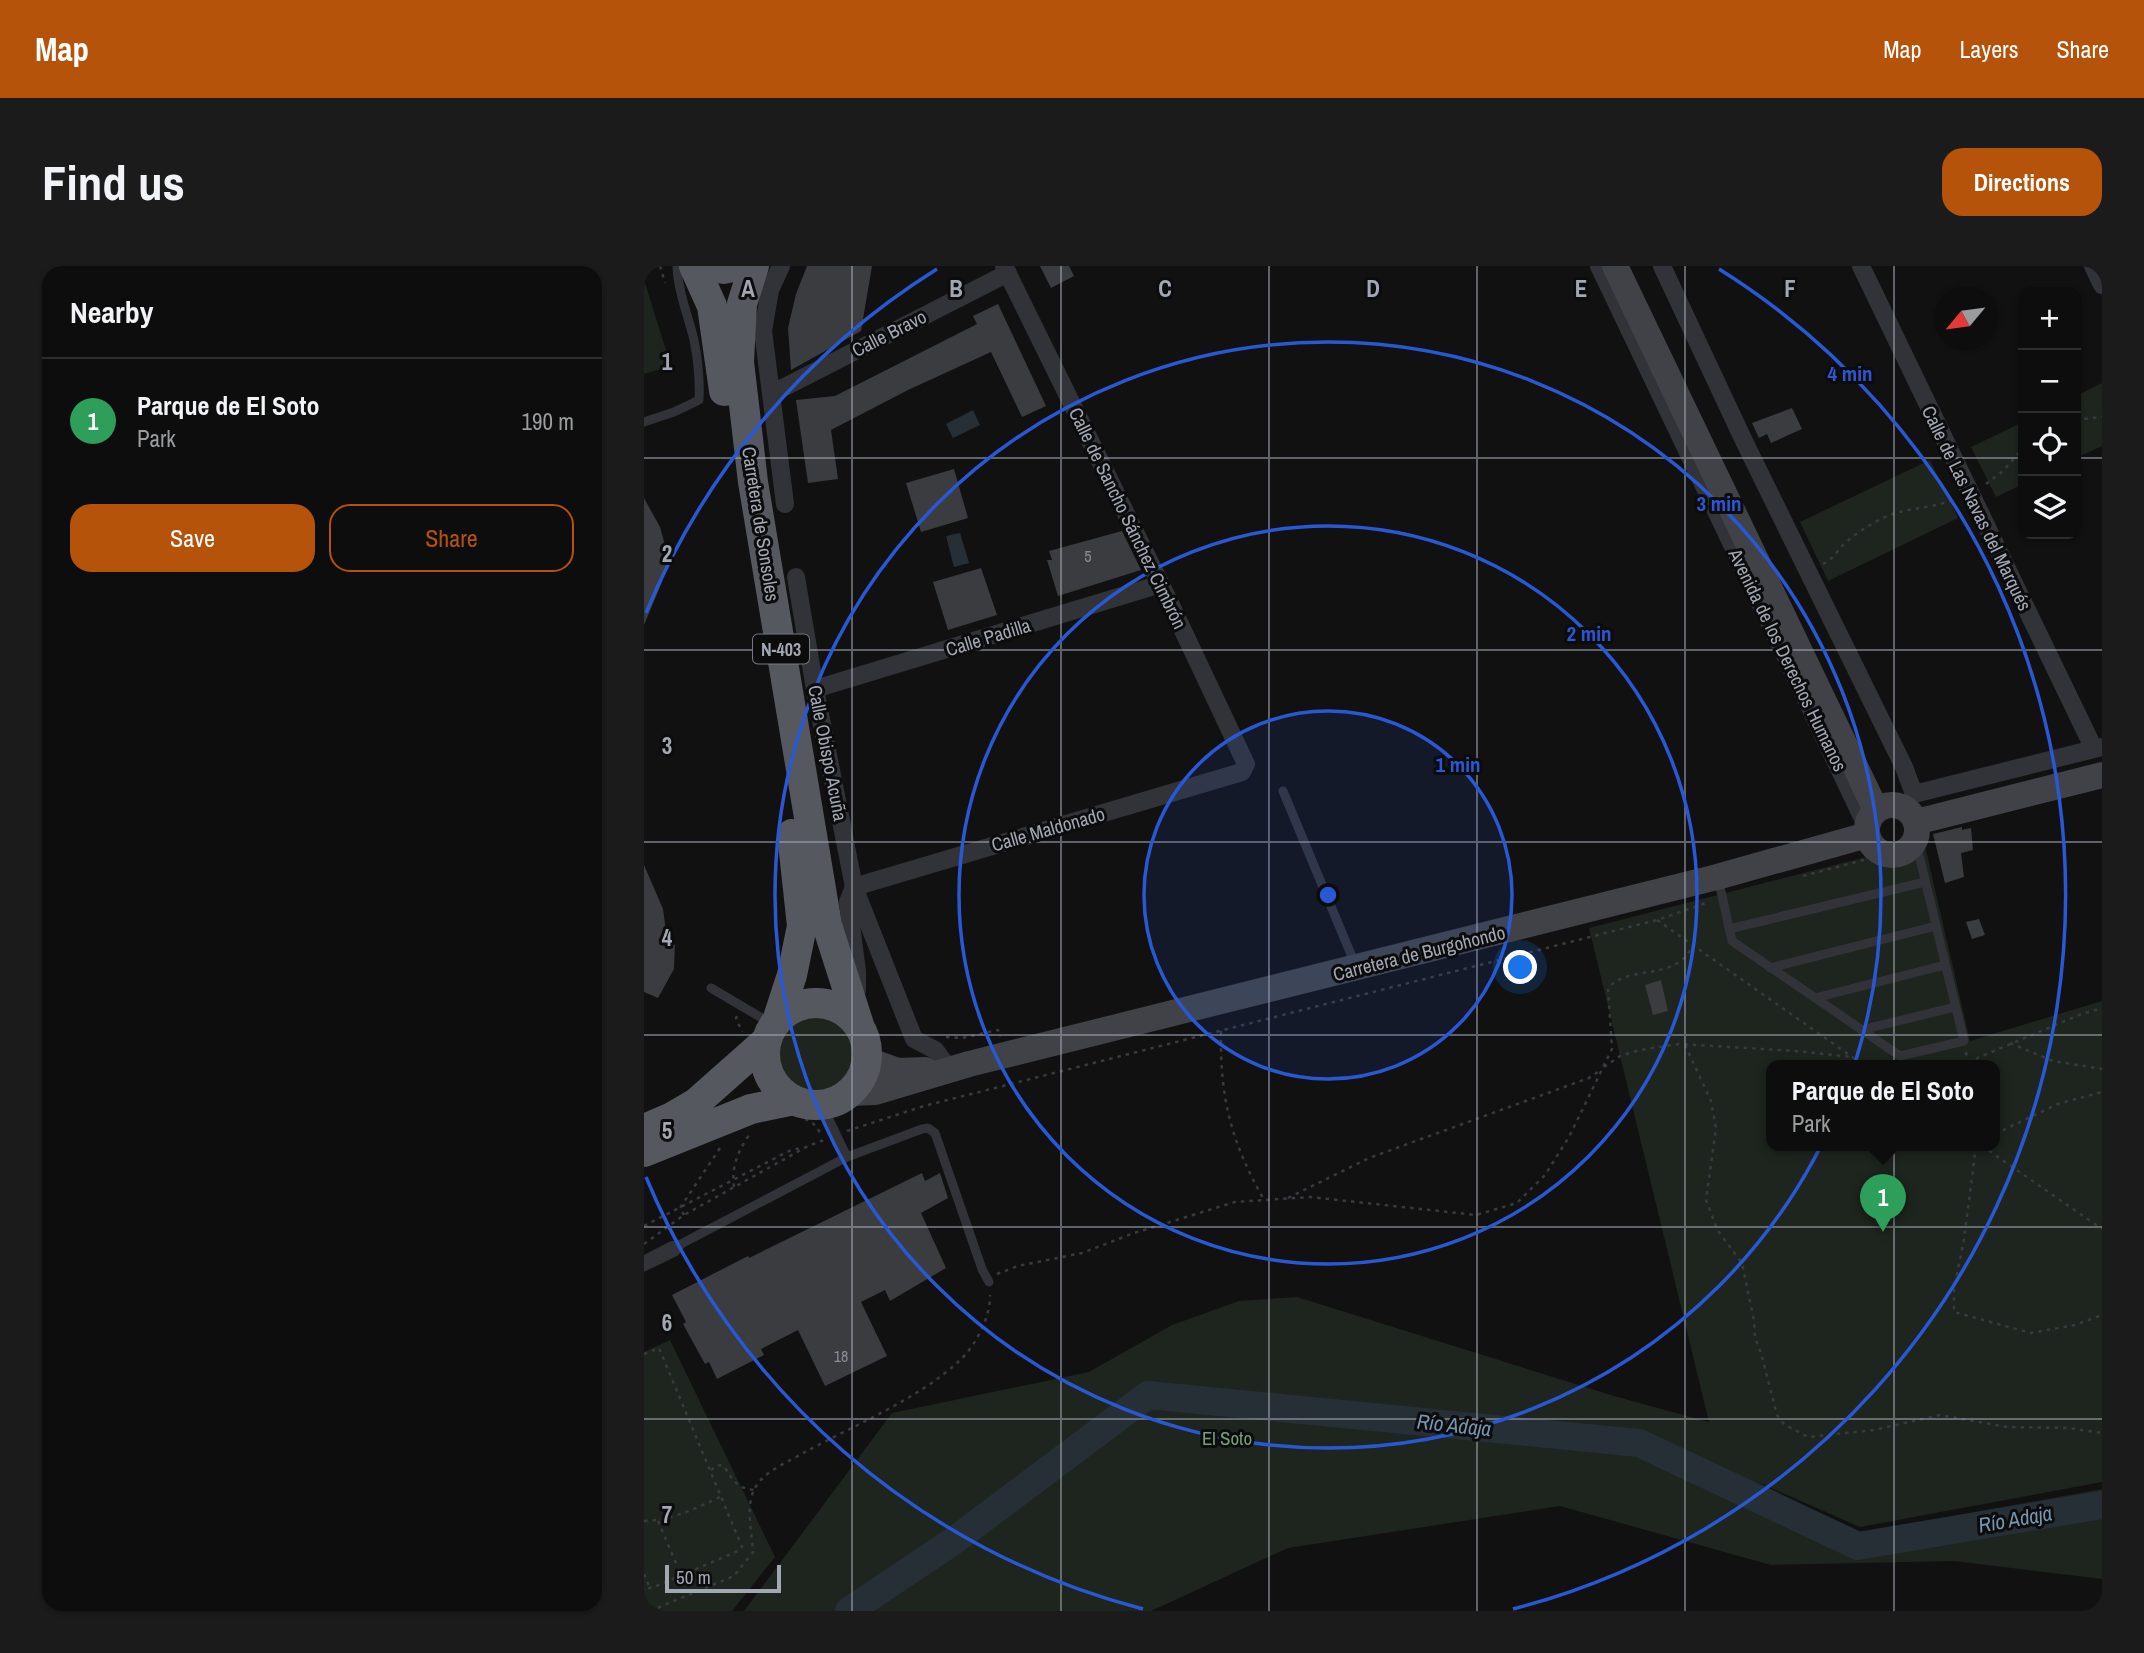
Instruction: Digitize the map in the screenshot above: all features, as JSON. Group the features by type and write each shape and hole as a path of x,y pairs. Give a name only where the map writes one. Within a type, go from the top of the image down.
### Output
{"highway":[{"name":"Carretera de Sonsoles","path":"694,266 712,306 734,482 797,863 802,926 792,975 765,1032"},
{"path":"704,266 724,269 737,266"},
{"name":"Carretera de Sonsoles","path":"754,266 742,304 739,362 753,482 827,925 858,1023"},
{"path":"644,1129 672,1117 696,1102 792,1008 808,1003 825,1003 841,1009 858,1023"},
{"name":"N-403","path":"858,1023 866,1043 867,1059"},
{"name":"N-403","path":"765,1032 765,1059 769,1076 779,1090 808,1103"},
{"path":"644,1152 751,1109 837,1101 850,1093 864,1072 867,1059"}],"main road":[{"name":"Avenida de los Derechos Humanos","path":"1615,266 1897,823"},
{"name":"Avenida de los Derechos Humanos","path":"1635,266 1897,823"},
{"name":"Carretera de Burgohondo","path":"867,1059 898,1071 911,1072 1007,1055 1357,968 1719,887 1897,823 2102,775"},
{"name":"Carretera de Burgohondo","path":"850,1093 875,1092 958,1065"}],"street":[{"path":"781,266 770,290 763,331 785,504"},
{"name":"Avenida de los Derechos Humanos","path":"1598,266 1897,823"},
{"path":"1662,266 1904,767 1897,823"},
{"name":"Calle de Las Navas del Marqués","path":"1861,266 1970,493 2098,748"},
{"path":"2093,266 2102,285"},
{"name":"Calle Bravo","path":"771,394 1006,269"},
{"name":"Calle de Sancho Sánchez Cimbrón","path":"1006,269 1246,764 1242,772"},
{"name":"Calle Obispo Acuña","path":"796,577 854,887 914,1039 958,1065"},
{"name":"Calle Padilla","path":"815,689 1161,584"},
{"name":"Carretera de Burgohondo","path":"1897,823 2098,748"},
{"name":"Calle Maldonado","path":"854,887 1242,772"},
{"name":"Calle Obispo Acuña","path":"854,887 848,902 857,971 858,1023"}],"lane":[{"path":"644,422 699,400 700,378 694,340 678,285 677,266"},
{"path":"1283,791 1357,968"},
{"path":"1719,887 1732,942 1900,1056 1964,1041 1925,882 1897,823"},
{"path":"1729,929 1925,882"},
{"path":"1770,968 1936,926"},
{"path":"1815,998 1945,965"},
{"path":"711,988 744,1007 765,1032"},
{"path":"1861,1030 1955,1007"},
{"path":"808,1103 837,1135 847,1157"},
{"path":"644,1260 671,1246 681,1244 847,1157 929,1128 935,1133 982,1269 989,1282"},
{"path":"644,1267 675,1252 681,1244"}],"path":[{"path":"2081,419 2102,417"},
{"path":"1807,570 1832,559 1863,529 1885,517 1908,509 1948,502 1970,493 2003,471 2018,454"},
{"path":"1802,876 1875,857 1887,862 1897,823"},
{"path":"644,1226 789,1151 851,1129 925,1106 1657,920 1719,887"},
{"path":"1657,920 1856,1060"},
{"path":"650,1611 734,1577 753,1552 750,1502 754,1490 765,1477 787,1462 916,1392 960,1360 986,1321 990,1303 989,1282 997,1273 1082,1253 1134,1233 1235,1202 1310,1197 1476,1214 1517,1203 1545,1175 1569,1137 1612,1049 1608,988 1624,977 1659,971 1674,965 1684,959 1693,945"},
{"path":"744,1007 736,1018 743,1030 765,1032"},
{"path":"1973,1060 2102,1008"},
{"path":"934,1036 962,1038 998,1030 1014,1084"},
{"path":"1221,1031 1223,1094 1235,1143 1264,1200"},
{"path":"2010,1044 2053,1061 2102,1069"},
{"path":"1285,1199 1369,1158 1589,1078 1620,1056 1640,1049 1661,1045 1685,1045 1852,1057"},
{"path":"1685,1045 1703,1078 1716,1129 1706,1200 1718,1231 1742,1263 1755,1338 1777,1415 1784,1424 1808,1437 1874,1430 1940,1415 2007,1427 2069,1428 2102,1433"},
{"path":"2000,1132 2057,1104 2102,1092"},
{"path":"734,1188 734,1165 741,1146 752,1130"},
{"path":"680,1208 729,1135"},
{"path":"644,1244 684,1215 808,1146"},
{"path":"1975,1151 1964,1239 1954,1289 1954,1312 2031,1333 2076,1325 2102,1315"},
{"path":"1989,1151 2102,1229"},
{"path":"680,1208 684,1215"},
{"path":"644,1354 659,1348 742,1547 738,1551 644,1589"},
{"path":"711,1470 718,1465 724,1466 733,1482 740,1487 754,1490"},
{"path":"644,1521 658,1521 689,1512 722,1496"},
{"path":"658,1521 681,1575"},
{"path":"644,1574 650,1588"}],"green space":[{"path":"644,280 671,366 644,374"},
{"path":"2102,383 2102,446 2081,456 2081,413 2081,394"},
{"path":"2018,424 2018,486 1996,497 1971,447"},
{"path":"1930,460 1958,518 1828,581 1800,522"},
{"name":"El Soto","path":"1924,842 1970,1041 2102,1001 2102,1482 1860,1527 1751,1479 1860,1533 2102,1489 2102,1579 1954,1561 1771,1565 1560,1506 1288,1548 1151,1611 744,1611 892,1413 1089,1372 1172,1325 1239,1301 1297,1297 1614,1396 1709,1422 1589,928 1866,857 1888,863 1916,858 1919,847"},
{"path":"816,1015 831,1018 848,1032 855,1054 852,1069 838,1086 816,1093 801,1090 784,1076 777,1054 780,1039 794,1022"},
{"path":"670,1340 775,1557 732,1611 644,1611 644,1352"}],"shaded area":[{"path":"973,410 980,425 953,438 946,424"},
{"path":"960,533 969,563 954,567 946,536"}],"building":[{"path":"807,266 872,266 861,331 791,370 788,328 796,294"},
{"path":"1040,266 1069,266 1074,276 1051,288"},
{"path":"998,304 1046,406 1022,417 991,352 908,390 831,430 838,479 808,483 796,400 835,396 977,324 973,316"},
{"path":"1792,408 1802,429 1771,443 1767,434 1759,438 1752,423"},
{"path":"954,469 968,518 921,532 906,483"},
{"path":"644,498 660,527 665,545 666,567 644,625"},
{"path":"1122,531 1141,570 1058,596 1047,560 1052,560 1049,551"},
{"path":"981,568 997,615 948,630 933,582"},
{"path":"1962,827 1962,830 1971,828 1973,850 1961,853 1964,877 1945,883 1933,834"},
{"path":"644,865 663,909 667,939 675,939 674,969 658,998 644,992"},
{"path":"1979,919 1985,935 1972,939 1966,922"},
{"path":"1661,980 1668,1011 1653,1015 1645,985"},
{"path":"922,1173 925,1181 940,1173 948,1198 921,1213 946,1268 890,1301 885,1290 861,1302 887,1356 825,1386 798,1330 761,1349 764,1355 717,1379 709,1362 705,1364 683,1324 686,1322 672,1295"}],"waterway":[{"name":"Río Adaja","path":"849,1611 952,1542 1148,1395 1639,1443 1858,1546 2102,1505"}],"place":[{"name":"Parque de El Soto","path":"1883,1232"}]}
